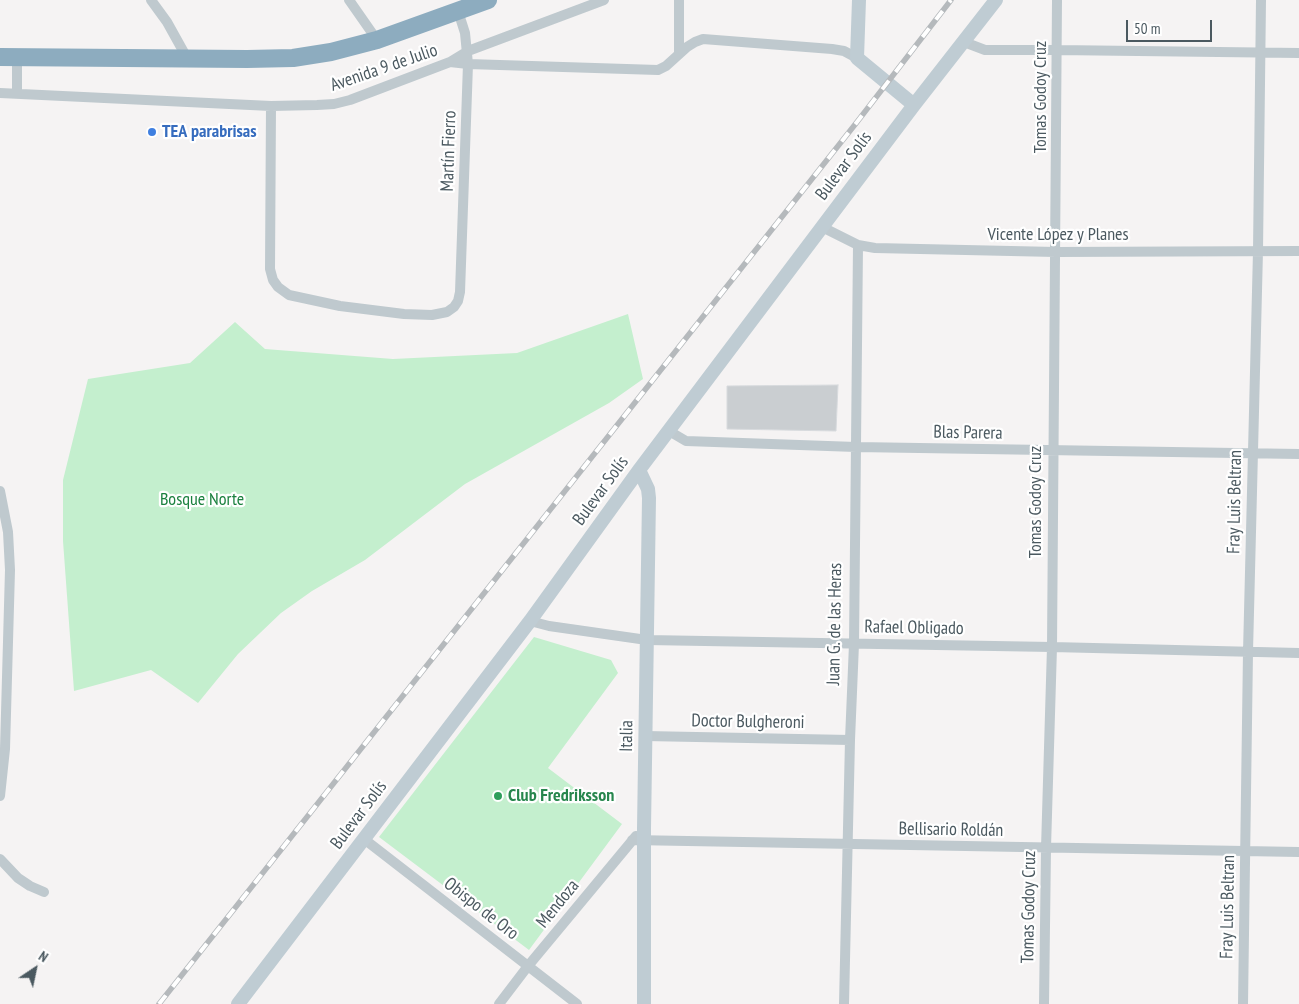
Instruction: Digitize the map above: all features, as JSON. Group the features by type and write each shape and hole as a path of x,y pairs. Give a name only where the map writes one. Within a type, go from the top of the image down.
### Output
{"highway":[{"path":"8,57 292,58 330,52 376,40 488,0"}],"street":[{"path":"151,0 167,22 187,58"},
{"path":"349,0 376,40"},
{"path":"450,62 468,52 604,0"},
{"path":"679,0 679,54"},
{"path":"860,0 856,58 914,105"},
{"name":"Bulevar Solís","path":"238,1004 530,621 639,470 914,105 996,0"},
{"name":"Tomas Godoy Cruz","path":"1044,1004 1052,647 1052,451 1056,252 1057,0"},
{"name":"Fray Luis Beltran","path":"1243,1004 1261,0"},
{"name":"Martín Fierro","path":"271,106 270,269 273,280 278,287 290,295 340,306 404,314 432,315 447,312 458,301 460,292 468,52 465,33 458,11"},
{"name":"Avenida 9 de Julio","path":"0,93 271,106 334,104 350,100 450,62 658,70 666,66 695,42 703,39 832,49 844,51 856,58"},
{"path":"964,42 985,50 1299,53"},
{"path":"8,57 17,93"},
{"name":"Vicente López y Planes","path":"822,227 858,245 875,248 1056,252 1299,251"},
{"name":"Juan G. de las Heras","path":"844,1004 854,644 858,245"},
{"name":"Blas Parera","path":"669,431 686,441 856,447 1299,454"},
{"name":"Italia","path":"639,470 648,489 649,498 645,736 640,836 644,1004"},
{"path":"0,491 8,532 10,570 3,684 5,750 0,796"},
{"name":"Rafael Obligado","path":"530,621 549,626 647,640 1299,653"},
{"name":"Doctor Bulgheroni","path":"645,736 850,740"},
{"name":"Bellisario Roldán","path":"640,836 848,844 1299,852"},
{"name":"Mendoza","path":"499,1004 528,966 640,836"},
{"name":"Obispo de Oro","path":"364,839 577,1004"},
{"path":"0,859 18,878 44,892"}],"green space":[{"name":"Bosque Norte","path":"628,314 643,379 609,403 465,484 365,560 312,591 281,613 238,654 198,703 151,670 74,691 63,541 63,480 88,379 190,363 235,322 265,349 393,359 517,353"},
{"name":"Club Fredriksson","path":"534,637 611,660 618,673 548,768 622,824 529,950 379,837"}],"building":[{"path":"838,385 836,431 727,429 727,386"}],"railway":[{"path":"159,1004 857,122 951,0"}],"place":[{"name":"TEA parabrisas","path":"152,132"},
{"name":"Club Fredriksson","path":"498,796"}]}
